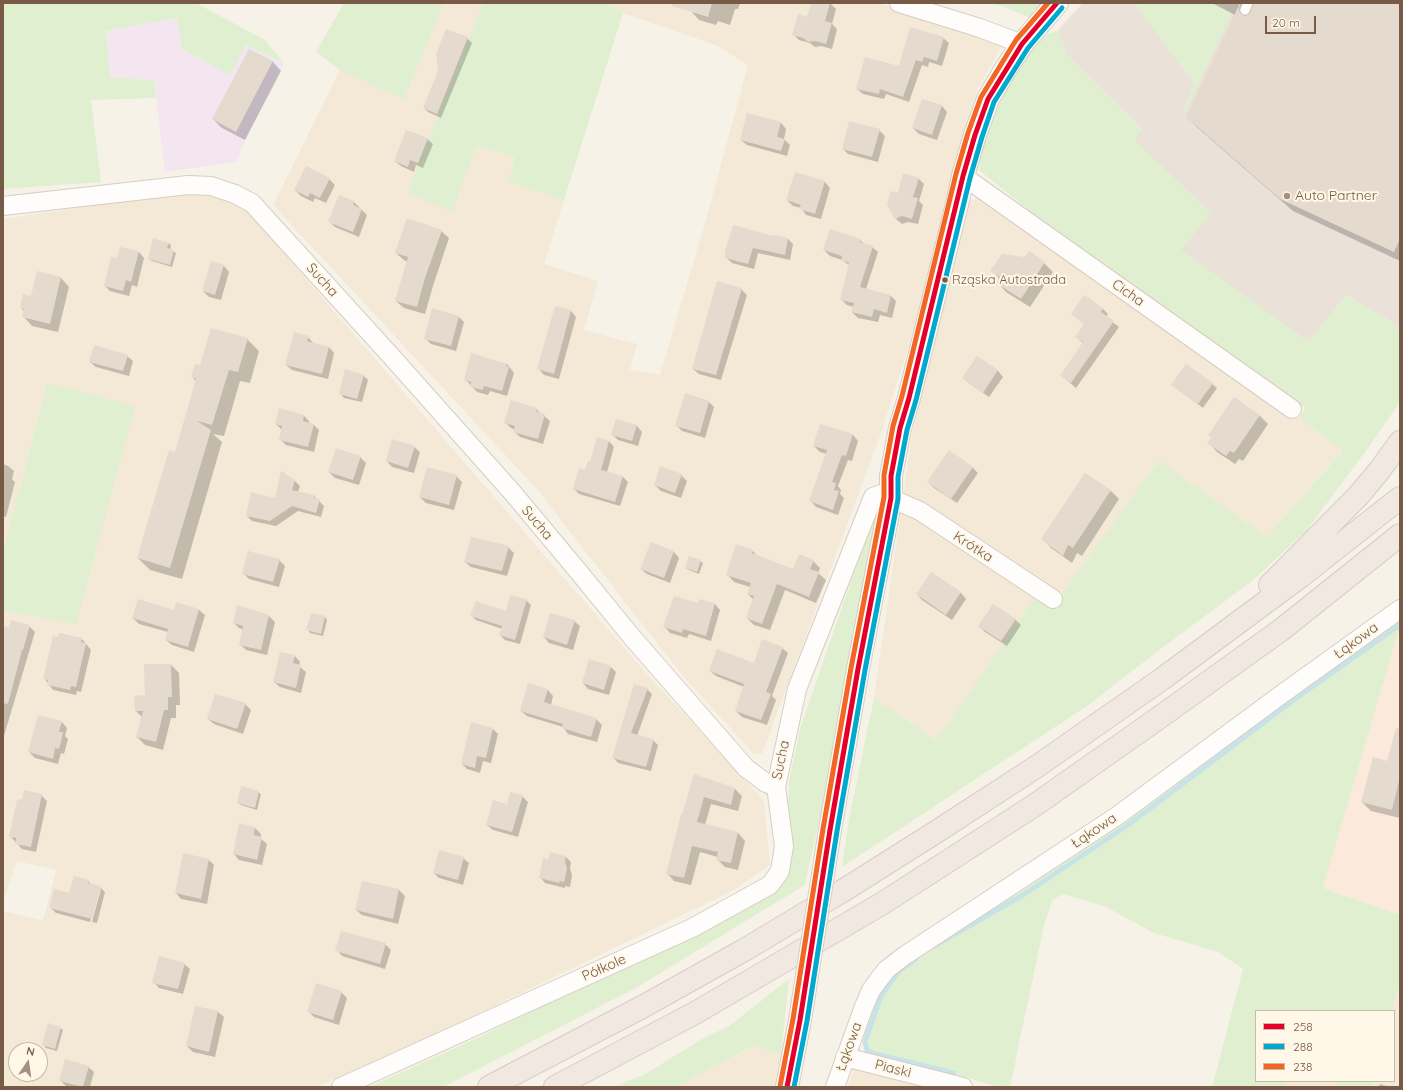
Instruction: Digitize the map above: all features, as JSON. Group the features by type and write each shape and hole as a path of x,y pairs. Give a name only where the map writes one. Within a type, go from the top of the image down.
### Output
{"highway":[{"path":"1211,643 1314,542 1359,495 1379,472 1400,442"},
{"path":"489,1087 524,1070 746,949 841,892 1036,767 1211,643 1301,576 1400,498"},
{"path":"555,1087 695,1013 883,902 1035,805 1281,630 1400,535"}],"street":[{"path":"899,3 980,28 1022,44"},
{"path":"787,1087 800,1020 830,830 858,669 891,498 891,476 900,428 909,398 963,176 975,135 988,99 1022,44 1057,3"},
{"name":"Cicha","path":"963,176 1292,410"},
{"name":"Sucha","path":"3,206 188,185 211,186 235,194 252,203 386,350 512,492 631,636 746,768 766,783 776,787 796,689 873,498 881,494 891,498"},
{"name":"Krótka","path":"891,498 920,511 1053,599"},
{"name":"Łąkowa","path":"835,1087 862,1009 871,990 886,970 904,956 1117,816 1400,609"},
{"name":"Półkole","path":"341,1087 692,928 770,885 780,871 784,846 776,787"},
{"name":"Piaski","path":"845,1057 963,1087"}],"shaded area":[{"path":"444,3 483,3 407,192 476,146 515,157 508,182 564,200 544,264 598,281 584,330 637,344 630,370 660,375 705,223 748,65 718,46 623,13 606,3 878,3 1005,41 976,92 908,349 880,436 762,754 754,754 683,676 535,487 273,205 340,70 404,100"},
{"path":"1083,3 1400,3 1400,327 1346,295 1309,341 1061,236 1142,129 1066,54 1058,30"},
{"path":"177,18 230,75 246,45 284,63 246,138 237,162 165,172 154,80 110,77 106,31"},
{"path":"169,194 217,195 239,204 264,230 639,665 764,801 770,865 732,891 401,1051 316,1087 3,1087 3,911 43,921 56,870 17,861 3,902 3,611 76,624 47,383 3,552 3,219"},
{"path":"984,196 1343,449 1267,537 1159,460 1052,607 1036,596 936,740 874,698 912,434 969,201"},
{"path":"1400,631 1400,915 1323,888 1398,633"},
{"path":"1400,979 1400,1087 1372,1087 1373,1082 1395,1082 1395,1010 1392,1010"},
{"path":"755,1046 781,1054 776,1087 676,1087"},
{"path":"855,1064 941,1087 848,1087"},
{"path":"1287,1082 1337,1082 1335,1087 1286,1087"}],"green space":[{"path":"3,3 196,3 265,40 284,63 246,45 230,75 182,49 177,18 106,31 110,77 154,80 156,98 91,100 101,182 3,189"},
{"path":"344,3 444,3 404,100 340,70 316,52"},
{"path":"483,3 606,3 623,13 564,200 508,182 515,157 476,146 452,212 407,192"},
{"path":"990,3 1045,3 1032,19 1005,7"},
{"path":"1134,3 1212,3 1232,12 1184,115 1183,112 1194,84"},
{"path":"1058,30 1066,54 1142,129 1135,140 1211,213 1181,250 1308,341 1346,295 1400,327 1400,402 1307,530 1252,581 1087,706 842,867 849,819 874,698 936,740 1036,596 1052,607 1159,460 1267,537 1343,450 1299,418 1305,408 1276,386 1061,236 979,170 983,138 1018,66 1037,39"},
{"path":"47,383 135,406 76,624 3,611 3,552"},
{"path":"878,503 879,514 825,817 819,821 805,885 634,989 443,1087 369,1087 484,1035 777,888 788,814 789,782 800,729"},
{"path":"1400,618 1400,631 1398,633 1323,888 1400,915 1400,979 1392,1010 1255,1010 1255,1082 1287,1082 1286,1087 1212,1087 1243,969 1218,952 1154,933 1106,907 1064,894 1053,899 1044,925 1010,1087 998,1087 903,1058 871,1050 868,1044 877,1002 887,984 898,969 957,927 1022,890 1115,828"},
{"path":"789,979 781,1054 754,1046 676,1087 615,1087 642,1076 702,1039 729,1026"},
{"path":"1337,1082 1373,1082 1372,1087 1335,1087"}],"building":[{"path":"672,3 712,3 708,17 672,6"},
{"path":"811,3 830,3 825,21 832,23 826,44 815,41 808,42 803,38 792,35 798,14 807,17"},
{"path":"1240,3 1240,13 1245,16 1250,13 1254,3 1400,3 1400,239 1394,252 1280,199 1186,117"},
{"path":"910,27 944,37 937,61 924,57 922,62 916,60 903,97 880,89 879,94 856,89 865,57 899,66"},
{"path":"446,29 468,37 437,114 423,108 438,71 436,54"},
{"path":"249,49 273,61 236,132 212,119"},
{"path":"922,99 942,105 932,135 912,128"},
{"path":"747,113 781,122 777,137 785,139 781,151 740,140"},
{"path":"849,121 880,129 872,157 842,149"},
{"path":"406,130 428,138 418,163 410,160 408,167 394,161"},
{"path":"306,166 330,178 320,198 310,193 308,197 294,190"},
{"path":"795,172 825,181 815,214 799,209 801,205 786,200"},
{"path":"903,173 919,178 913,197 918,198 912,219 902,216 895,219 887,204 891,191 898,193"},
{"path":"339,195 354,201 353,205 362,209 353,232 328,222"},
{"path":"407,218 442,230 425,278 417,307 395,301 408,257 395,253"},
{"path":"733,225 774,236 788,238 785,255 753,248 748,264 725,258 725,251"},
{"path":"830,229 860,239 860,242 873,246 860,287 891,295 887,313 874,309 872,317 851,312 854,303 840,300 849,263 841,260 842,256 823,250"},
{"path":"153,238 169,243 167,248 174,250 170,265 148,259"},
{"path":"120,247 139,251 131,282 126,280 123,291 104,286 111,257 117,258"},
{"path":"1029,251 1045,262 1021,299 996,283 1000,277 990,271 1002,254 1025,257"},
{"path":"211,261 224,265 215,295 202,291"},
{"path":"37,271 61,277 50,324 22,317 24,309 20,308 23,294 31,296"},
{"path":"717,281 742,288 716,375 692,369"},
{"path":"1084,295 1103,308 1101,312 1114,321 1071,383 1060,376 1083,342 1075,337 1084,324 1071,314"},
{"path":"555,306 571,310 554,374 537,369"},
{"path":"432,308 459,316 451,346 424,339"},
{"path":"211,328 248,338 238,372 229,370 212,425 197,421 211,430 170,568 137,558 169,450 175,452 196,379 191,377 195,364 200,365"},
{"path":"294,332 309,336 307,341 329,347 322,374 285,365"},
{"path":"94,345 128,355 123,371 89,362"},
{"path":"471,353 507,364 506,366 509,367 502,391 484,386 483,390 470,387 471,382 464,380"},
{"path":"977,356 998,370 983,393 962,378"},
{"path":"1186,364 1213,383 1198,404 1171,385"},
{"path":"345,369 364,375 357,399 339,394"},
{"path":"685,393 709,401 700,433 675,426"},
{"path":"1234,397 1260,415 1234,453 1230,451 1226,456 1207,443 1212,438 1208,435"},
{"path":"511,400 537,408 536,411 545,414 538,439 513,432 515,426 504,423"},
{"path":"279,408 304,415 303,421 314,424 308,447 279,440 282,426 275,424"},
{"path":"616,419 637,425 632,441 611,435"},
{"path":"820,424 853,434 846,456 842,455 832,482 836,483 834,490 839,491 833,510 809,501 827,450 813,446"},
{"path":"597,437 609,441 601,470 623,476 615,502 573,489 579,468 585,470 588,461 590,462"},
{"path":"392,439 415,446 408,468 386,461"},
{"path":"336,448 361,456 353,480 328,472"},
{"path":"949,450 973,467 951,499 927,482"},
{"path":"660,466 682,474 675,493 654,485"},
{"path":"427,467 457,475 449,505 419,497"},
{"path":"281,471 295,480 292,490 315,495 314,498 320,499 316,513 292,506 270,521 246,516 251,492 275,498"},
{"path":"1085,473 1111,490 1073,548 1068,545 1063,556 1041,539"},
{"path":"471,537 509,546 502,571 464,562"},
{"path":"651,542 674,551 664,578 640,569"},
{"path":"736,544 753,550 752,553 793,569 799,554 814,560 810,569 819,572 809,597 777,584 762,624 746,618 754,596 747,594 751,583 726,575"},
{"path":"248,551 280,559 273,582 242,574"},
{"path":"689,556 701,560 697,572 685,568"},
{"path":"931,572 961,592 946,615 916,594"},
{"path":"510,595 527,599 515,640 499,635 502,626 470,616 476,601 506,611"},
{"path":"674,596 698,603 699,599 715,603 706,636 683,629 682,633 663,627"},
{"path":"138,599 174,610 176,602 199,609 188,647 165,640 168,629 132,618"},
{"path":"993,604 1016,619 1001,641 978,626"},
{"path":"237,605 269,615 261,650 239,645 243,626 233,623"},
{"path":"311,613 325,616 321,634 306,630"},
{"path":"550,613 575,620 567,645 543,637"},
{"path":"11,620 30,625 8,704 3,703 3,626 9,628"},
{"path":"59,633 82,638 81,642 86,643 76,687 71,686 70,690 47,685 48,680 43,679 53,636 58,637"},
{"path":"762,639 783,647 766,692 771,694 761,720 735,711 744,684 709,671 717,649 754,663"},
{"path":"280,652 295,655 293,663 301,665 296,688 273,682"},
{"path":"589,659 611,666 604,690 582,683"},
{"path":"144,664 171,664 172,697 168,697 168,710 164,710 156,742 136,737 143,711 135,711 134,696 145,695"},
{"path":"528,683 548,689 544,702 597,718 591,737 562,728 563,724 520,711"},
{"path":"634,684 648,688 631,733 654,739 646,767 612,758"},
{"path":"215,694 246,703 237,729 207,719"},
{"path":"38,715 62,721 59,732 63,732 61,742 59,749 55,748 53,759 28,752"},
{"path":"471,722 493,728 486,758 477,756 475,768 461,764"},
{"path":"1396,728 1400,729 1400,777 1392,810 1361,802 1373,757 1387,761"},
{"path":"694,774 735,788 731,805 704,797 697,822 738,832 731,863 716,860 718,852 692,846 684,878 666,874 681,814 682,815"},
{"path":"241,786 259,791 255,808 237,803"},
{"path":"24,790 42,794 31,847 15,844 16,838 9,837 17,800 22,799"},
{"path":"510,792 523,795 512,832 486,825 493,800 507,804"},
{"path":"239,823 255,827 254,835 262,837 257,860 233,854"},
{"path":"439,850 464,857 458,880 433,873"},
{"path":"550,852 566,856 565,861 567,869 564,882 560,881 559,883 539,878 543,858 548,860"},
{"path":"183,853 209,859 201,899 175,893"},
{"path":"74,876 89,880 88,883 101,886 92,919 49,908 54,889 69,893"},
{"path":"362,881 399,889 393,919 355,910"},
{"path":"341,931 386,943 380,964 335,951"},
{"path":"159,956 185,963 178,989 152,983"},
{"path":"316,983 342,991 333,1020 307,1012"},
{"path":"195,1006 218,1011 209,1052 186,1046"},
{"path":"48,1023 61,1027 55,1049 48,1047 48,1042 43,1042"},
{"path":"65,1059 89,1066 83,1087 59,1081"}],"waterway":[{"path":"934,946 1023,895 1128,825 1295,699 1400,625"},
{"path":"916,959 899,971 881,996 865,1042 867,1050 872,1053 954,1073"}],"transit line":[{"name":"238","path":"780,1086 793,1019 823,829 851,668 884,497 884,475 893,426 902,396 956,174 968,133 981,97 1016,40 1048,3"},
{"name":"258","path":"787,1087 800,1020 830,830 858,669 891,498 891,476 900,428 909,398 963,176 975,135 988,99 1022,44 1057,3"},
{"name":"288","path":"794,1087 807,1021 837,831 865,670 898,499 898,477 907,430 916,400 970,178 994,102 1028,48 1062,8"}],"place":[{"name":"Auto Partner","path":"1287,196"},
{"name":"Rząska Autostrada","path":"945,280"}]}
